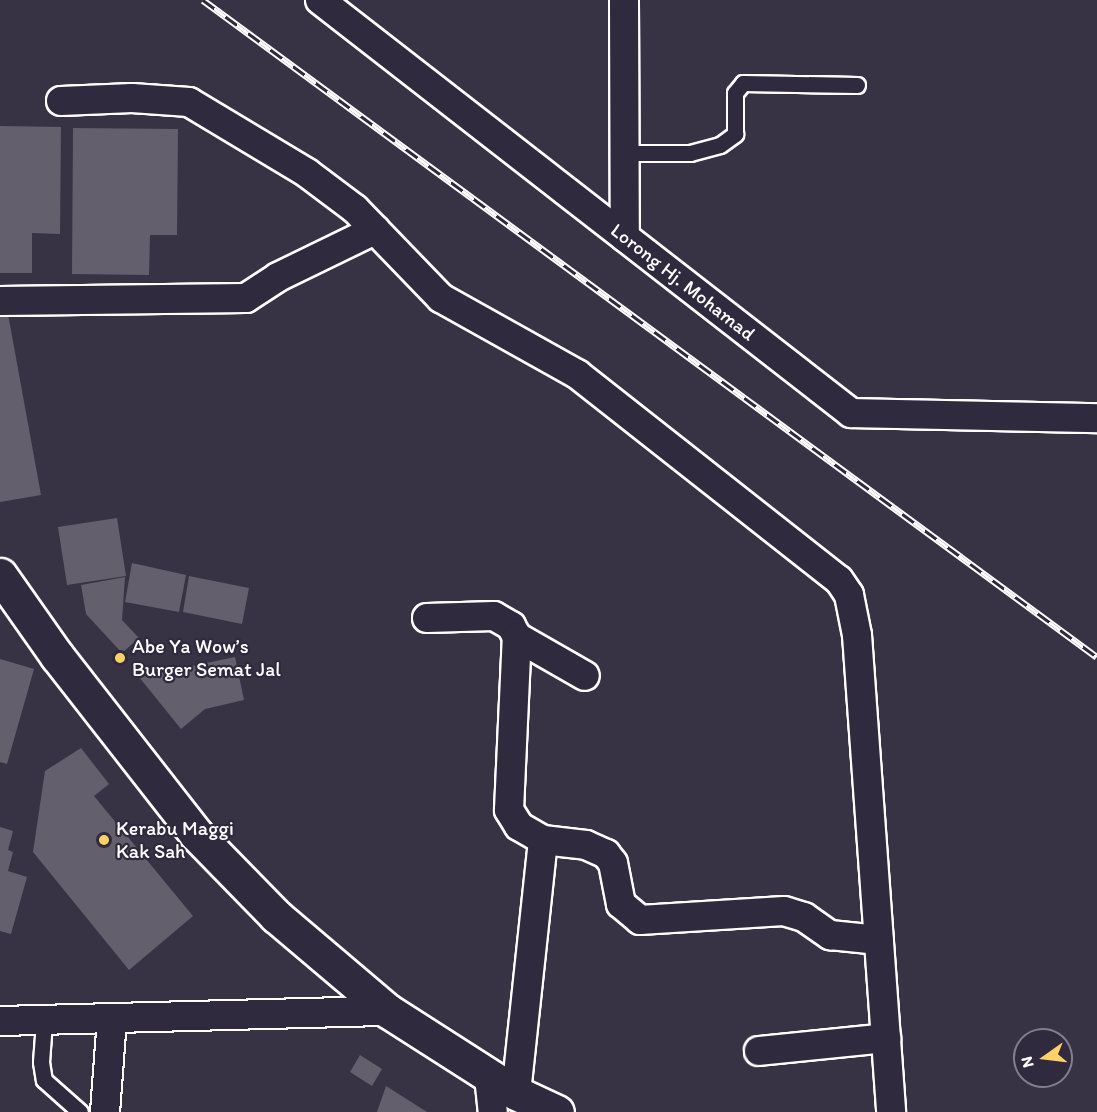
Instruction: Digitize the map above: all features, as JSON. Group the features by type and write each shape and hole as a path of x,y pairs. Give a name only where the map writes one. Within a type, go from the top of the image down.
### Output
{"main road":[{"path":"0,575 57,656 196,834 276,916 388,1011 499,1094 556,1112"}],"street":[{"name":"Lorong Hj. Mohamad","path":"320,0 851,413 1097,418"},
{"path":"624,0 625,237"},
{"path":"61,101 132,98 189,102 307,173 355,209 441,298 577,374 839,580 854,612 891,1112"},
{"path":"0,301 246,298 278,277 375,230"},
{"path":"427,618 494,616 511,626 518,637 585,676"},
{"path":"518,637 509,810 519,826 543,840 586,845 606,854 612,863 621,904 640,920 784,911 804,917 830,934 879,940"},
{"path":"499,1094 543,840"},
{"path":"0,1021 44,1022 112,1018 388,1011"},
{"path":"105,1112 112,1018"},
{"path":"759,1051 886,1038"}],"lane":[{"path":"625,153 690,153 720,145 735,134 735,93 743,83 857,85"},
{"path":"44,1022 40,1062 45,1080 81,1112"}],"building":[{"path":"0,126 61,127 60,234 32,233 32,273 0,273"},
{"path":"73,128 178,129 177,235 150,235 149,275 72,274"},
{"path":"8,314 41,495 0,502 0,316"},
{"path":"117,518 126,576 67,585 58,527"},
{"path":"132,563 186,575 179,612 125,602"},
{"path":"189,576 249,588 242,624 183,612"},
{"path":"125,577 122,620 139,638 122,653 86,614 81,585"},
{"path":"235,657 244,700 205,709 181,729 139,677"},
{"path":"0,659 34,669 7,764 0,762"},
{"path":"81,748 109,784 94,796 193,916 129,970 33,852 45,771"},
{"path":"0,827 13,831 8,850 13,852 8,871 27,877 11,934 0,931"},
{"path":"360,1055 382,1069 372,1086 350,1072"},
{"path":"386,1086 427,1112 377,1112"}],"railway":[{"path":"203,0 1097,657"}],"place":[{"name":"Abe Ya Wow’s Burger Semat Jal","path":"120,658"},
{"name":"Kerabu Maggi Kak Sah","path":"104,840"}]}
